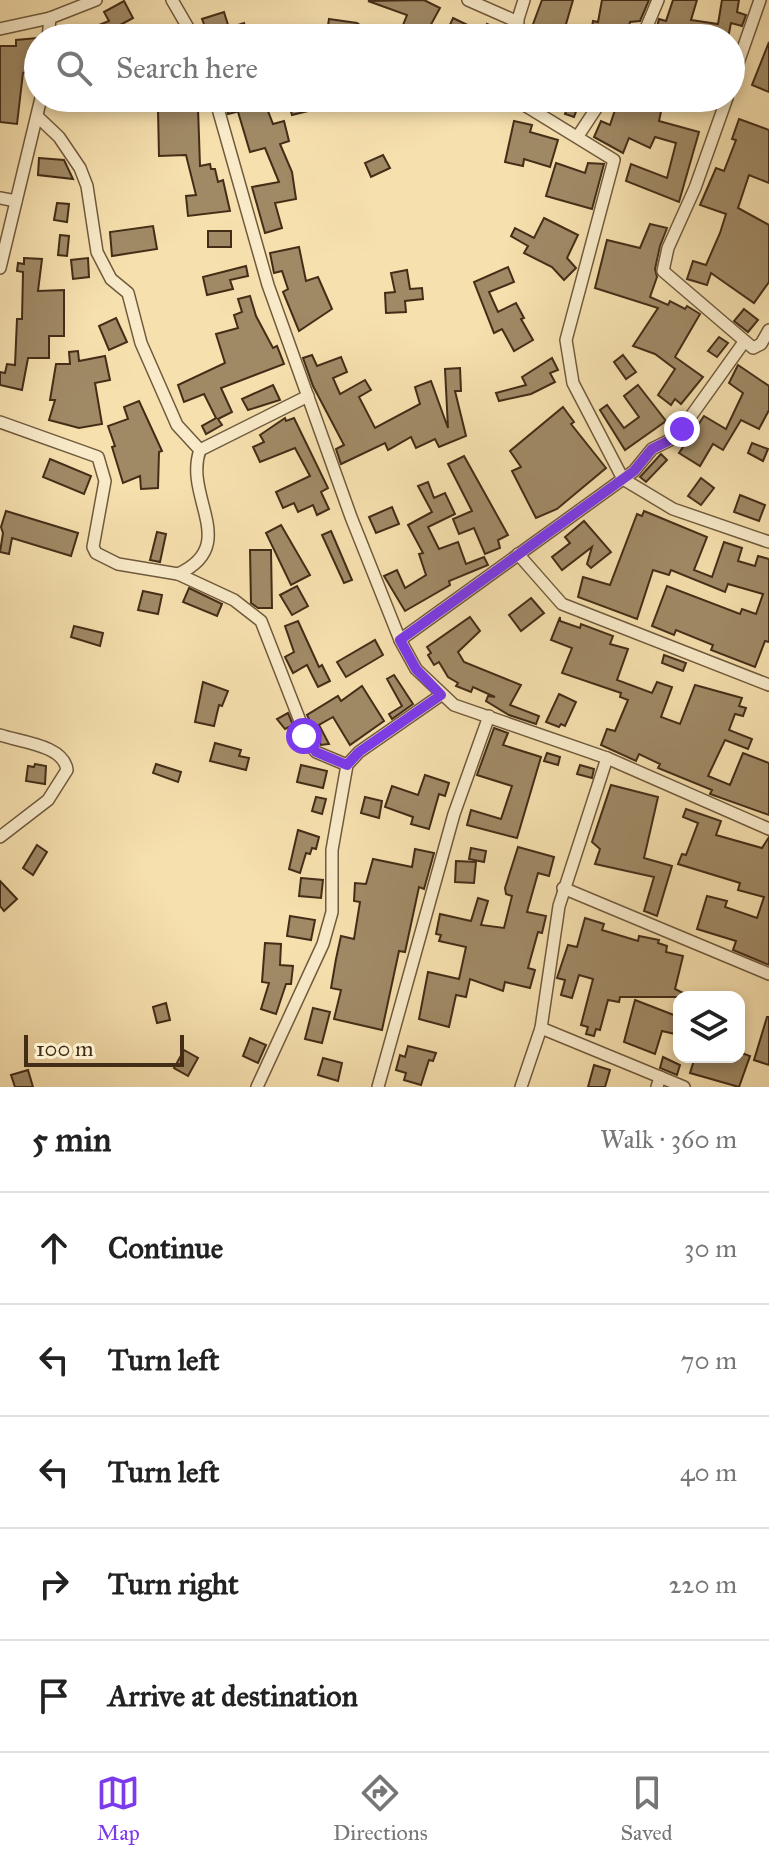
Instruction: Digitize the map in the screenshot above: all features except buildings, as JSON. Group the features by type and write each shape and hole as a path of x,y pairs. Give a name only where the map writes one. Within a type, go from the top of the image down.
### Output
{"street":[{"path":"0,29 50,18 96,0"},
{"path":"172,0 186,24"},
{"path":"468,0 518,22 524,0"},
{"path":"648,24 658,0"},
{"path":"745,43 760,0"},
{"path":"49,24 50,18"},
{"path":"0,268 40,112"},
{"path":"219,112 268,285 400,640 416,669 454,705 607,758 769,829"},
{"path":"537,112 606,152 614,160 566,340 573,383 623,479 673,509 768,539"},
{"path":"578,136 594,112"},
{"path":"722,112 695,188 668,248 663,271 744,342 757,347 769,330"},
{"path":"39,118 59,137 80,168 87,186 97,252 111,279 128,293 141,343 177,425 200,450"},
{"path":"0,198 16,201"},
{"path":"400,640 463,598 518,554 634,471 652,449 676,437 744,342"},
{"path":"178,574 198,561 209,538 197,485 195,464 200,450 308,396"},
{"path":"0,422 98,457 105,481 93,547 96,553 118,564 178,574 234,600 261,621 309,744 316,752 347,765"},
{"path":"518,554 562,604 769,685"},
{"path":"257,1087 323,944 332,912 332,850 347,765 359,752 441,695"},
{"path":"378,1087 454,814 489,716"},
{"path":"0,735 54,751 63,757 67,770 48,800 0,837"},
{"path":"521,1087 541,1028 563,888 607,758"},
{"path":"563,888 769,974"},
{"path":"541,1028 658,1082 684,1087"}],"route":[{"path":"304,736 316,752 347,765 359,752 441,695 416,669 400,640 463,598 508,560 634,471 647,453 676,437 682,429"}]}
